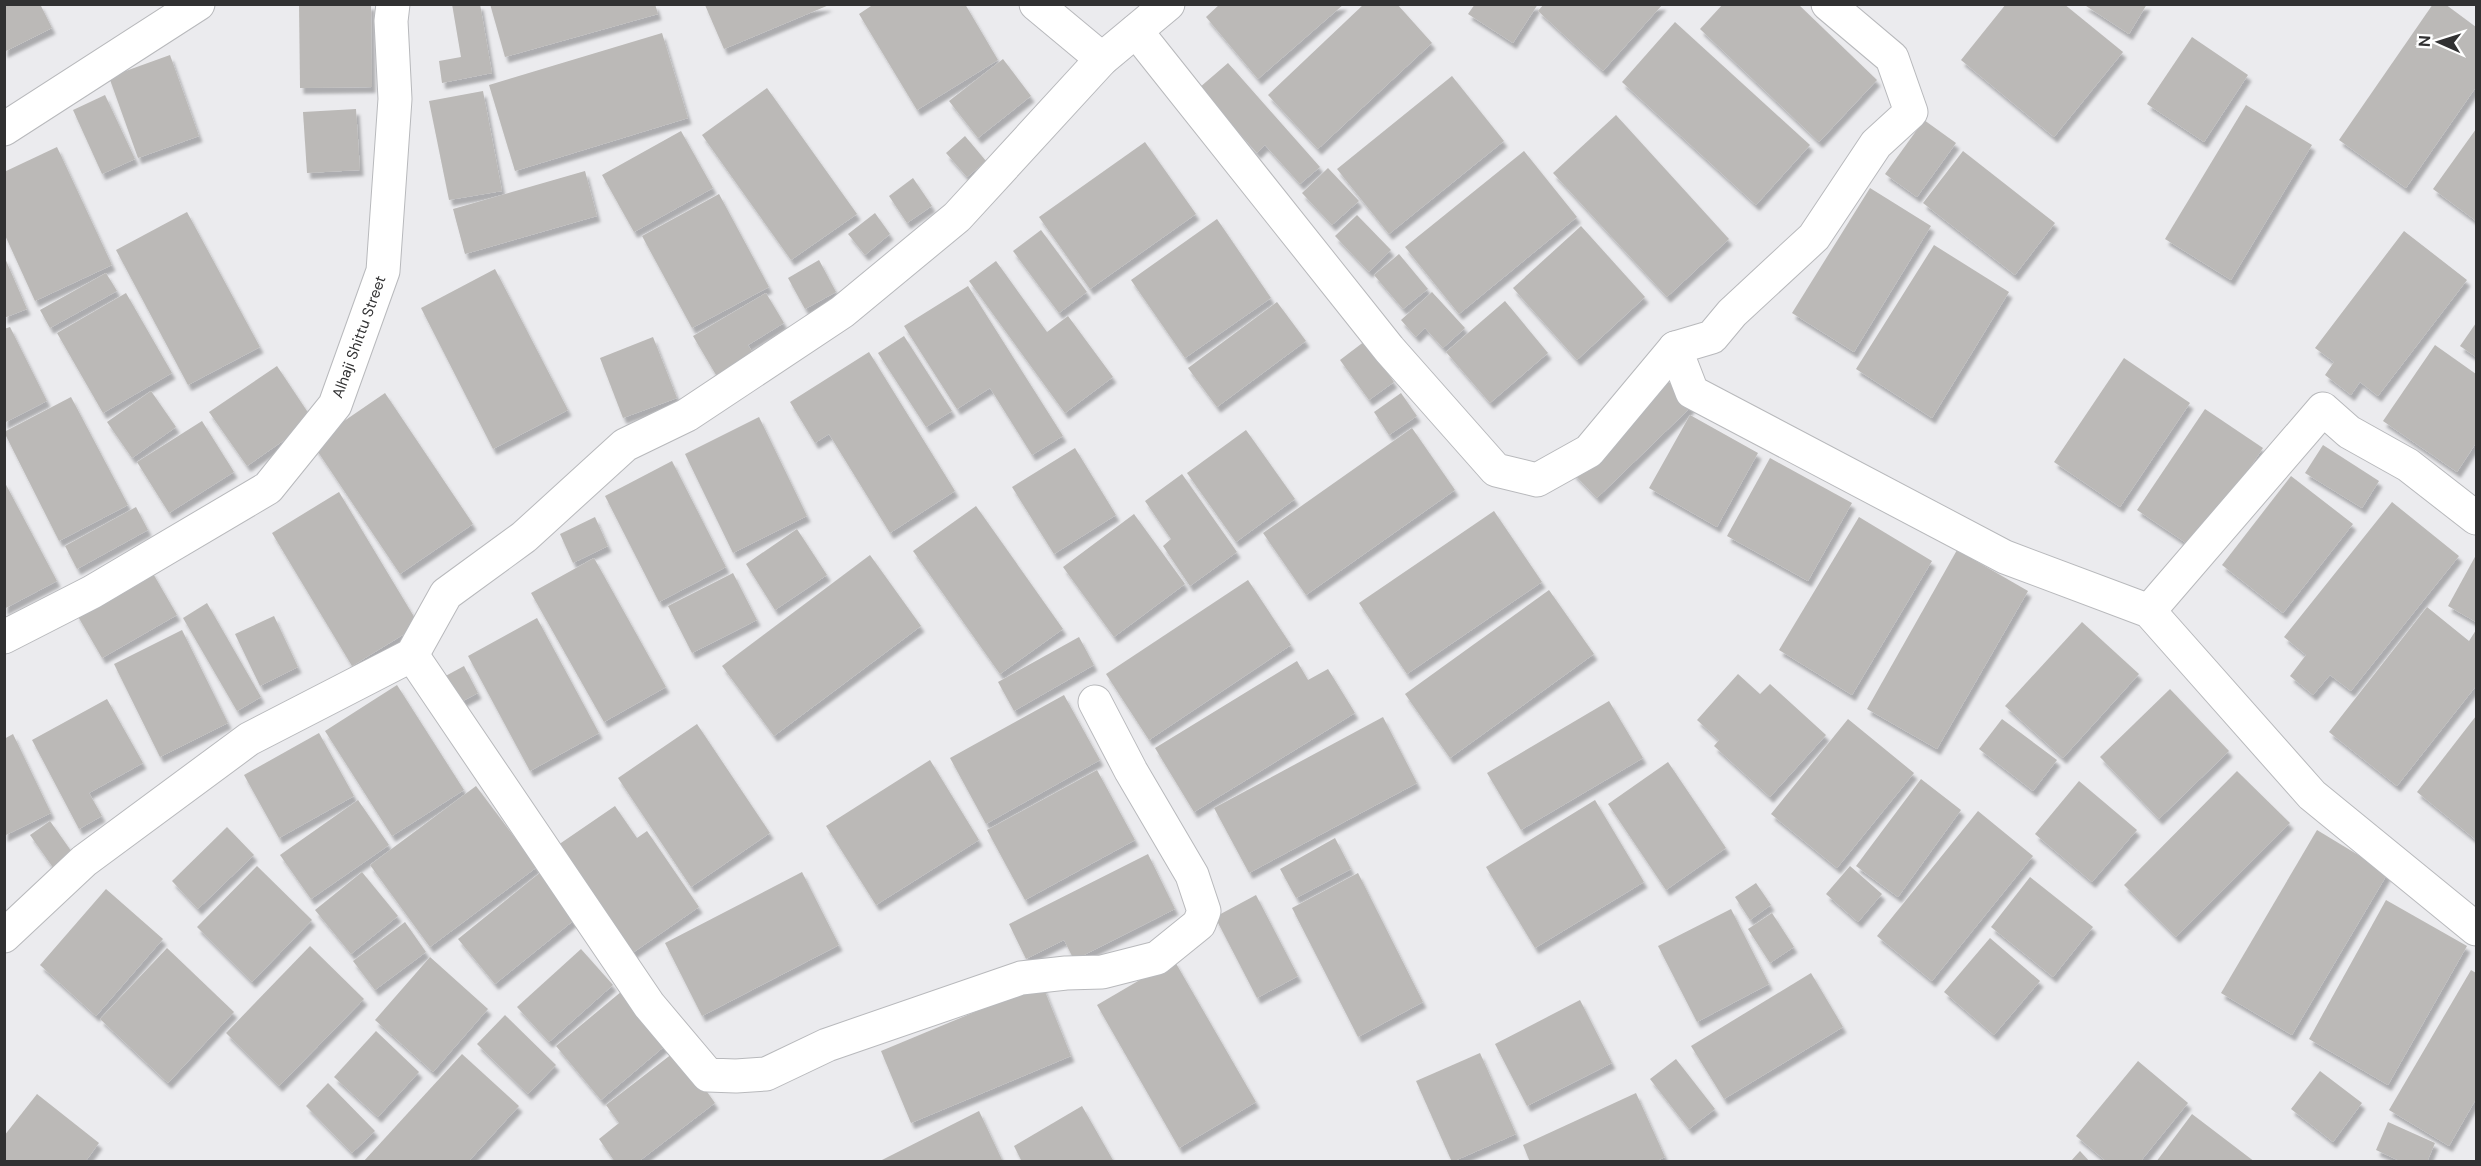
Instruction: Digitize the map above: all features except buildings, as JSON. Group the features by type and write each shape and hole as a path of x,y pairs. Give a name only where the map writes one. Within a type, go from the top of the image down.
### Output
{"street":[{"path":"4,129 198,4"},
{"name":"Alhaji Shittu Street","path":"4,638 92,592 268,488 335,405 383,271 395,99 391,21 393,4"},
{"path":"1036,4 1102,59"},
{"path":"4,936 84,861 249,739 412,655 446,594 524,537 625,445 687,415 842,312 957,217 1102,59 1168,4"},
{"path":"1136,31 1389,349 1496,470 1537,480 1589,451 1675,348 1712,337 1732,313 1814,237 1876,144 1911,112 1892,58 1828,4"},
{"path":"1675,348 1692,392 2005,557 2149,611 2312,795 2476,929"},
{"path":"2149,611 2323,409 2349,432 2408,465 2476,518"},
{"path":"412,655 649,1005 708,1075 766,1074 827,1045 1021,978 1102,972 1157,958 1199,924 1204,911 1192,875 1131,771 1095,702"}]}
